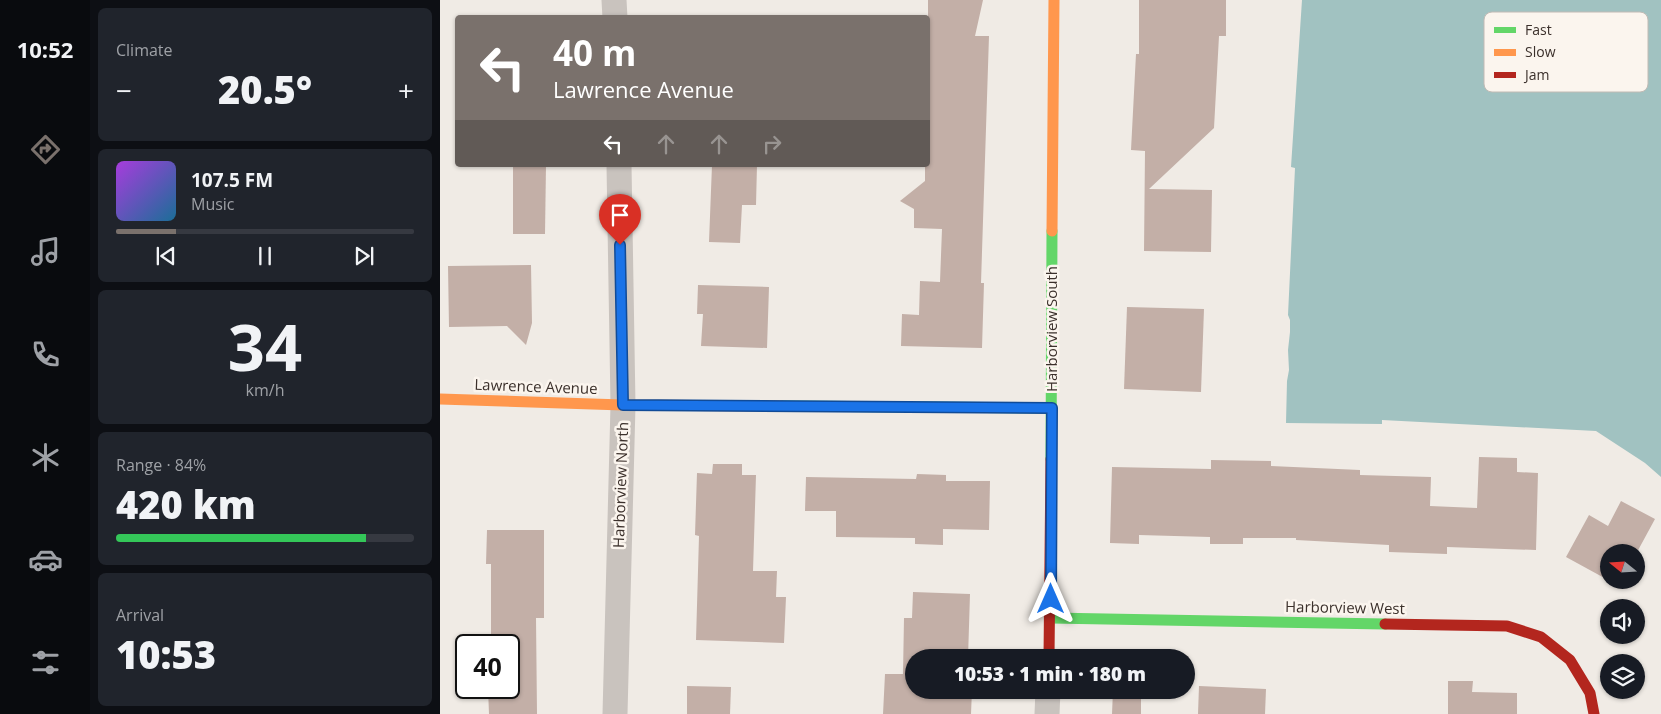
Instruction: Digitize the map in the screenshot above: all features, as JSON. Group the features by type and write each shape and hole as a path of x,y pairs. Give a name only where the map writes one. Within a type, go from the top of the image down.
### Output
{"street":[{"path":"614,0 615,15"},
{"name":"Harborview South","path":"1049,649 1054,0"},
{"name":"Harborview North","path":"615,714 623,405 619,167"},
{"name":"Lawrence Avenue","path":"440,399 623,405 1052,408"},
{"name":"Harborview West","path":"1050,618 1507,626 1541,637 1570,660 1590,693 1594,714"},
{"path":"1047,714 1048,699"}],"water":[{"path":"1302,0 1661,0 1661,477 1645,463 1596,431 1382,420 1382,424 1286,423 1290,332 1288,315 1295,168 1291,167"}],"building":[{"path":"928,0 983,0 975,36 989,36 981,283 984,283 982,348 901,346 902,314 919,315 920,281 940,282 942,229 914,228 914,209 900,201 925,181 925,167 930,167 930,15 928,15"},
{"path":"1139,0 1226,0 1226,36 1219,36 1214,128 1149,189 1212,190 1211,252 1144,251 1145,151 1131,150 1136,54 1139,54"},
{"path":"513,167 546,167 545,234 513,234"},
{"path":"712,167 757,167 756,205 742,205 740,243 709,242"},
{"path":"531,265 532,323 526,345 507,326 449,327 448,266"},
{"path":"698,285 769,287 767,348 701,346 703,314 697,314"},
{"path":"1127,307 1204,309 1201,392 1124,389"},
{"path":"1479,457 1517,458 1517,472 1538,473 1536,550 1447,547 1447,554 1389,552 1389,545 1296,540 1296,538 1243,538 1243,544 1210,544 1210,537 1139,535 1139,544 1110,543 1112,467 1211,469 1211,460 1271,461 1271,466 1360,470 1360,475 1431,477 1430,506 1477,508"},
{"path":"713,464 742,464 742,475 756,475 753,571 777,571 776,597 786,597 784,643 696,640 699,536 695,535 697,473 712,474"},
{"path":"917,474 946,475 946,481 990,481 989,530 943,529 943,545 915,544 915,538 836,537 836,511 805,511 806,477 916,479"},
{"path":"1621,501 1655,519 1641,544 1600,544 1600,576 1566,557 1589,515 1608,526"},
{"path":"487,530 544,530 544,618 536,618 537,714 489,714 488,699 520,699 520,634 491,634 491,564 486,564"},
{"path":"913,592 970,594 968,649 905,649 905,699 972,699 971,714 883,714 885,674 903,674 904,618 912,618"},
{"path":"1448,681 1473,681 1472,692 1517,693 1517,714 1448,714"},
{"path":"687,686 731,687 730,714 687,714"},
{"path":"1199,686 1266,689 1265,714 1198,714"},
{"path":"1113,699 1141,699 1141,714 1112,714"}],"traffic: fast":[{"path":"1051,459 1052,231"},
{"path":"782,406 1052,408"},
{"path":"1051,618 1385,624"}],"traffic: slow":[{"path":"1052,231 1054,0"},
{"path":"440,399 623,405 782,406"}],"traffic: jam":[{"path":"1049,649 1051,459"},
{"path":"1385,624 1507,626 1541,637 1570,660 1590,693 1594,714"}],"route":[{"path":"620,245 623,405 1052,408 1051,599"}]}
